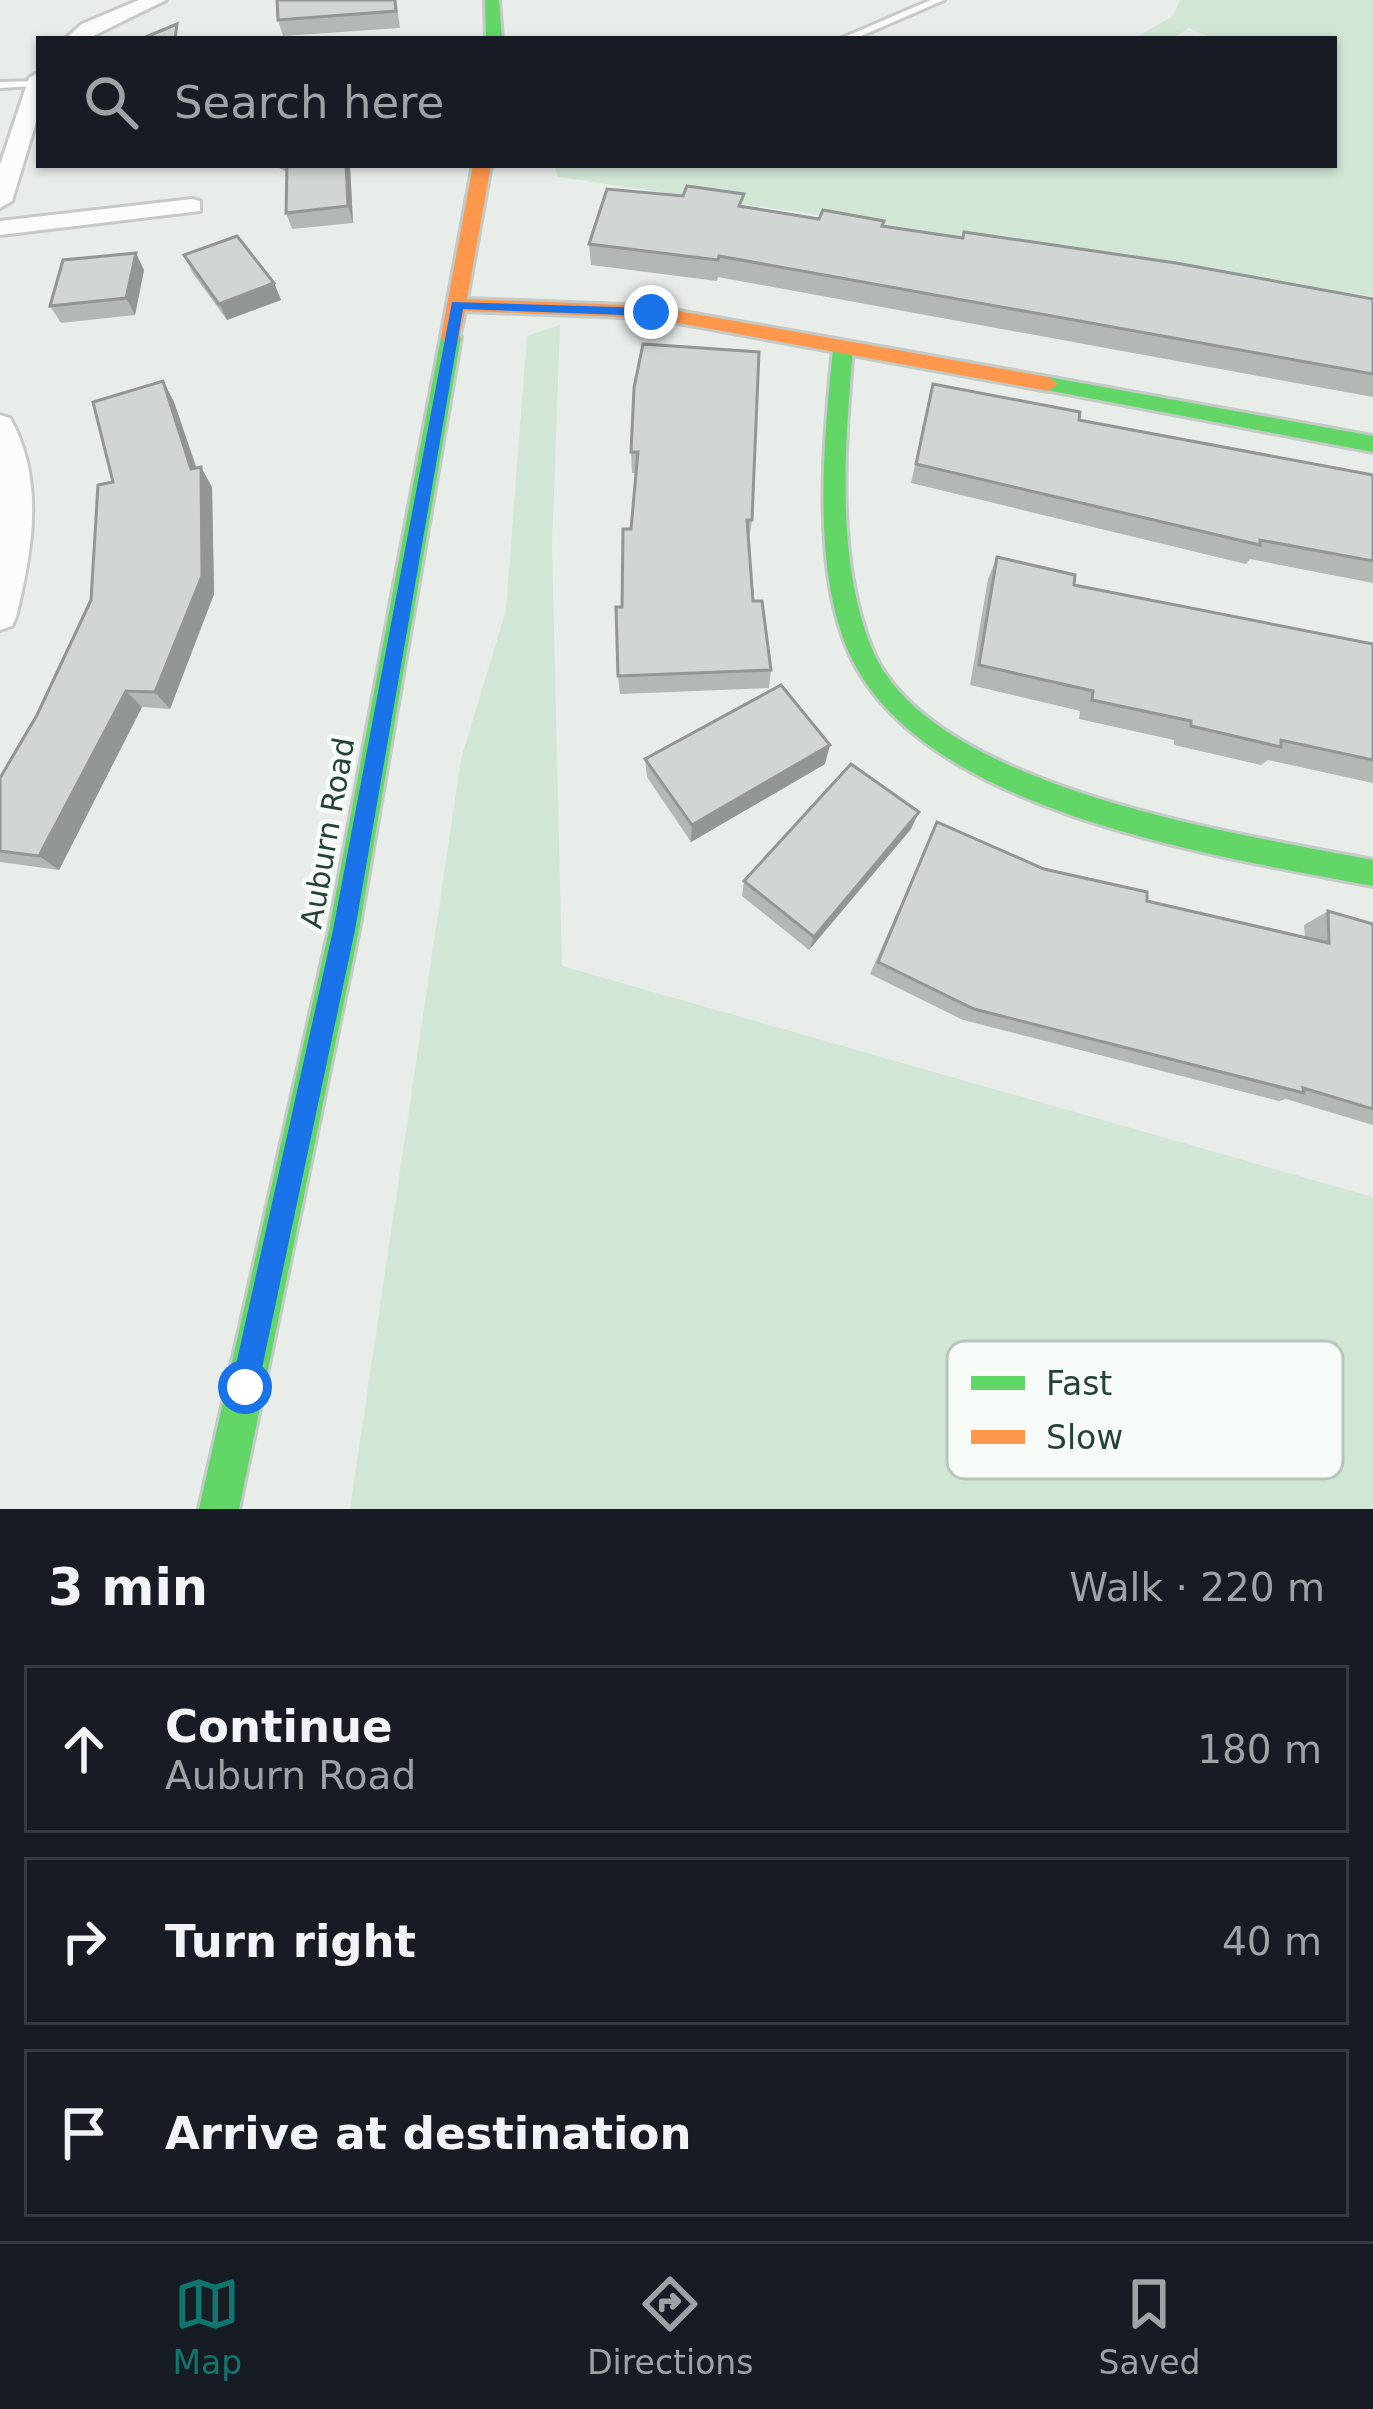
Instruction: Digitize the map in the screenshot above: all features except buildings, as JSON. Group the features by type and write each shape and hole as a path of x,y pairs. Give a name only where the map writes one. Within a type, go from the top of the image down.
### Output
{"street":[{"path":"79,36 156,0"},
{"path":"492,0 494,36"},
{"path":"0,201 36,84"},
{"name":"Auburn Road","path":"218,1509 344,930 481,168"},
{"path":"0,228 192,206"},
{"path":"457,305 651,312 1373,444"},
{"path":"843,349 835,441 849,608 875,680 920,729 1046,794 1166,829 1373,873"},
{"path":"0,425 16,466 20,545 0,617"}],"lane":[{"path":"852,36 940,0"},
{"path":"0,85 36,81"}],"green space":[{"path":"1180,0 1373,0 1373,296 558,177 555,168 1337,168 1337,36 1207,36 1189,28 1176,36 1138,36 1173,16"},
{"path":"560,325 552,547 562,966 1373,1197 1373,1509 350,1509 461,759 506,610 527,336"}],"traffic: fast":[{"path":"492,0 494,36"},
{"path":"219,1509 344,930 451,337"},
{"path":"843,349 836,473 848,612 860,651 877,682 919,725 973,760 1105,813 1177,833 1373,873"},
{"path":"1048,384 1373,444"}],"traffic: slow":[{"path":"451,337 481,168"},
{"path":"457,305 651,312 1048,384"}],"route":[{"path":"245,1387 344,930 457,305 651,312"}]}
